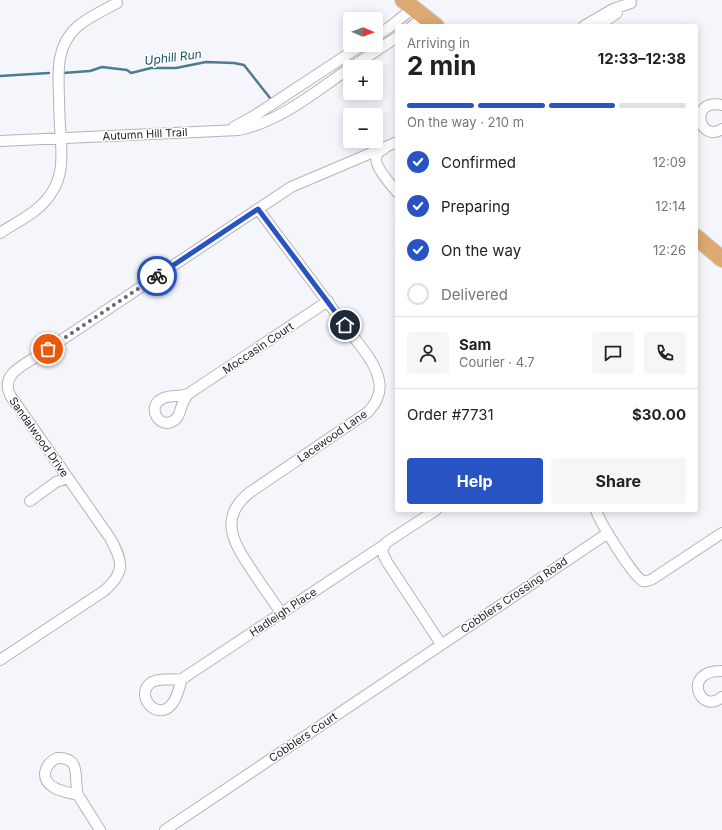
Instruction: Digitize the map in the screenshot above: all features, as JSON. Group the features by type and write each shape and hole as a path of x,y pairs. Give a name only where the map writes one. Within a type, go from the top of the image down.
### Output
{"main road":[{"path":"698,239 722,259"}],"street":[{"path":"587,24 613,9 633,2"},
{"path":"601,24 633,2"},
{"path":"0,233 39,208 52,192 60,174 61,154 58,62 60,52 65,42 78,26 117,3"},
{"path":"396,24 418,15"},
{"path":"383,31 395,24"},
{"name":"Autumn Hill Trail","path":"362,60 395,37"},
{"name":"Autumn Hill Trail","path":"230,130 351,52"},
{"name":"Autumn Hill Trail","path":"0,141 239,130 256,126 274,118 343,73"},
{"path":"722,106 712,104 707,106 702,110 700,116 700,122 703,128 708,131 714,132 722,129"},
{"path":"395,143 378,152 376,160 383,174 395,189"},
{"name":"Sandalwood Drive","path":"0,660 104,591 116,579 120,566 118,552 110,538 10,395 7,389 8,378 39,355 300,182 395,143"},
{"name":"Lacewood Lane","path":"258,209 328,301 373,364 380,381 376,401 368,412 242,499 234,511 231,526 234,541 281,613"},
{"name":"Moccasin Court","path":"188,394 328,301"},
{"path":"30,501 56,482 67,478"},
{"path":"433,512 384,545 382,553 441,644"},
{"path":"597,512 608,533 635,574 643,581 648,581 657,576 722,533"},
{"name":"Cobblers Crossing Road","path":"441,644 608,533"},
{"name":"Hadleigh Place","path":"182,679 384,545"},
{"name":"Cobblers Court","path":"165,830 441,644"},
{"path":"722,671 712,672 703,676 697,684 697,689 701,697 705,700 710,702 716,701 722,697"},
{"path":"78,795 100,830"}],"waterway":[{"name":"Uphill Run","path":"63,73 90,71 102,67 127,70 131,73 151,68 176,68 206,62 234,63 244,65 270,98"},
{"name":"Uphill Run","path":"0,76 49,73"}],"way so far":[{"path":"48,349 157,276"}],"route":[{"path":"157,276 258,209 345,325"}]}
